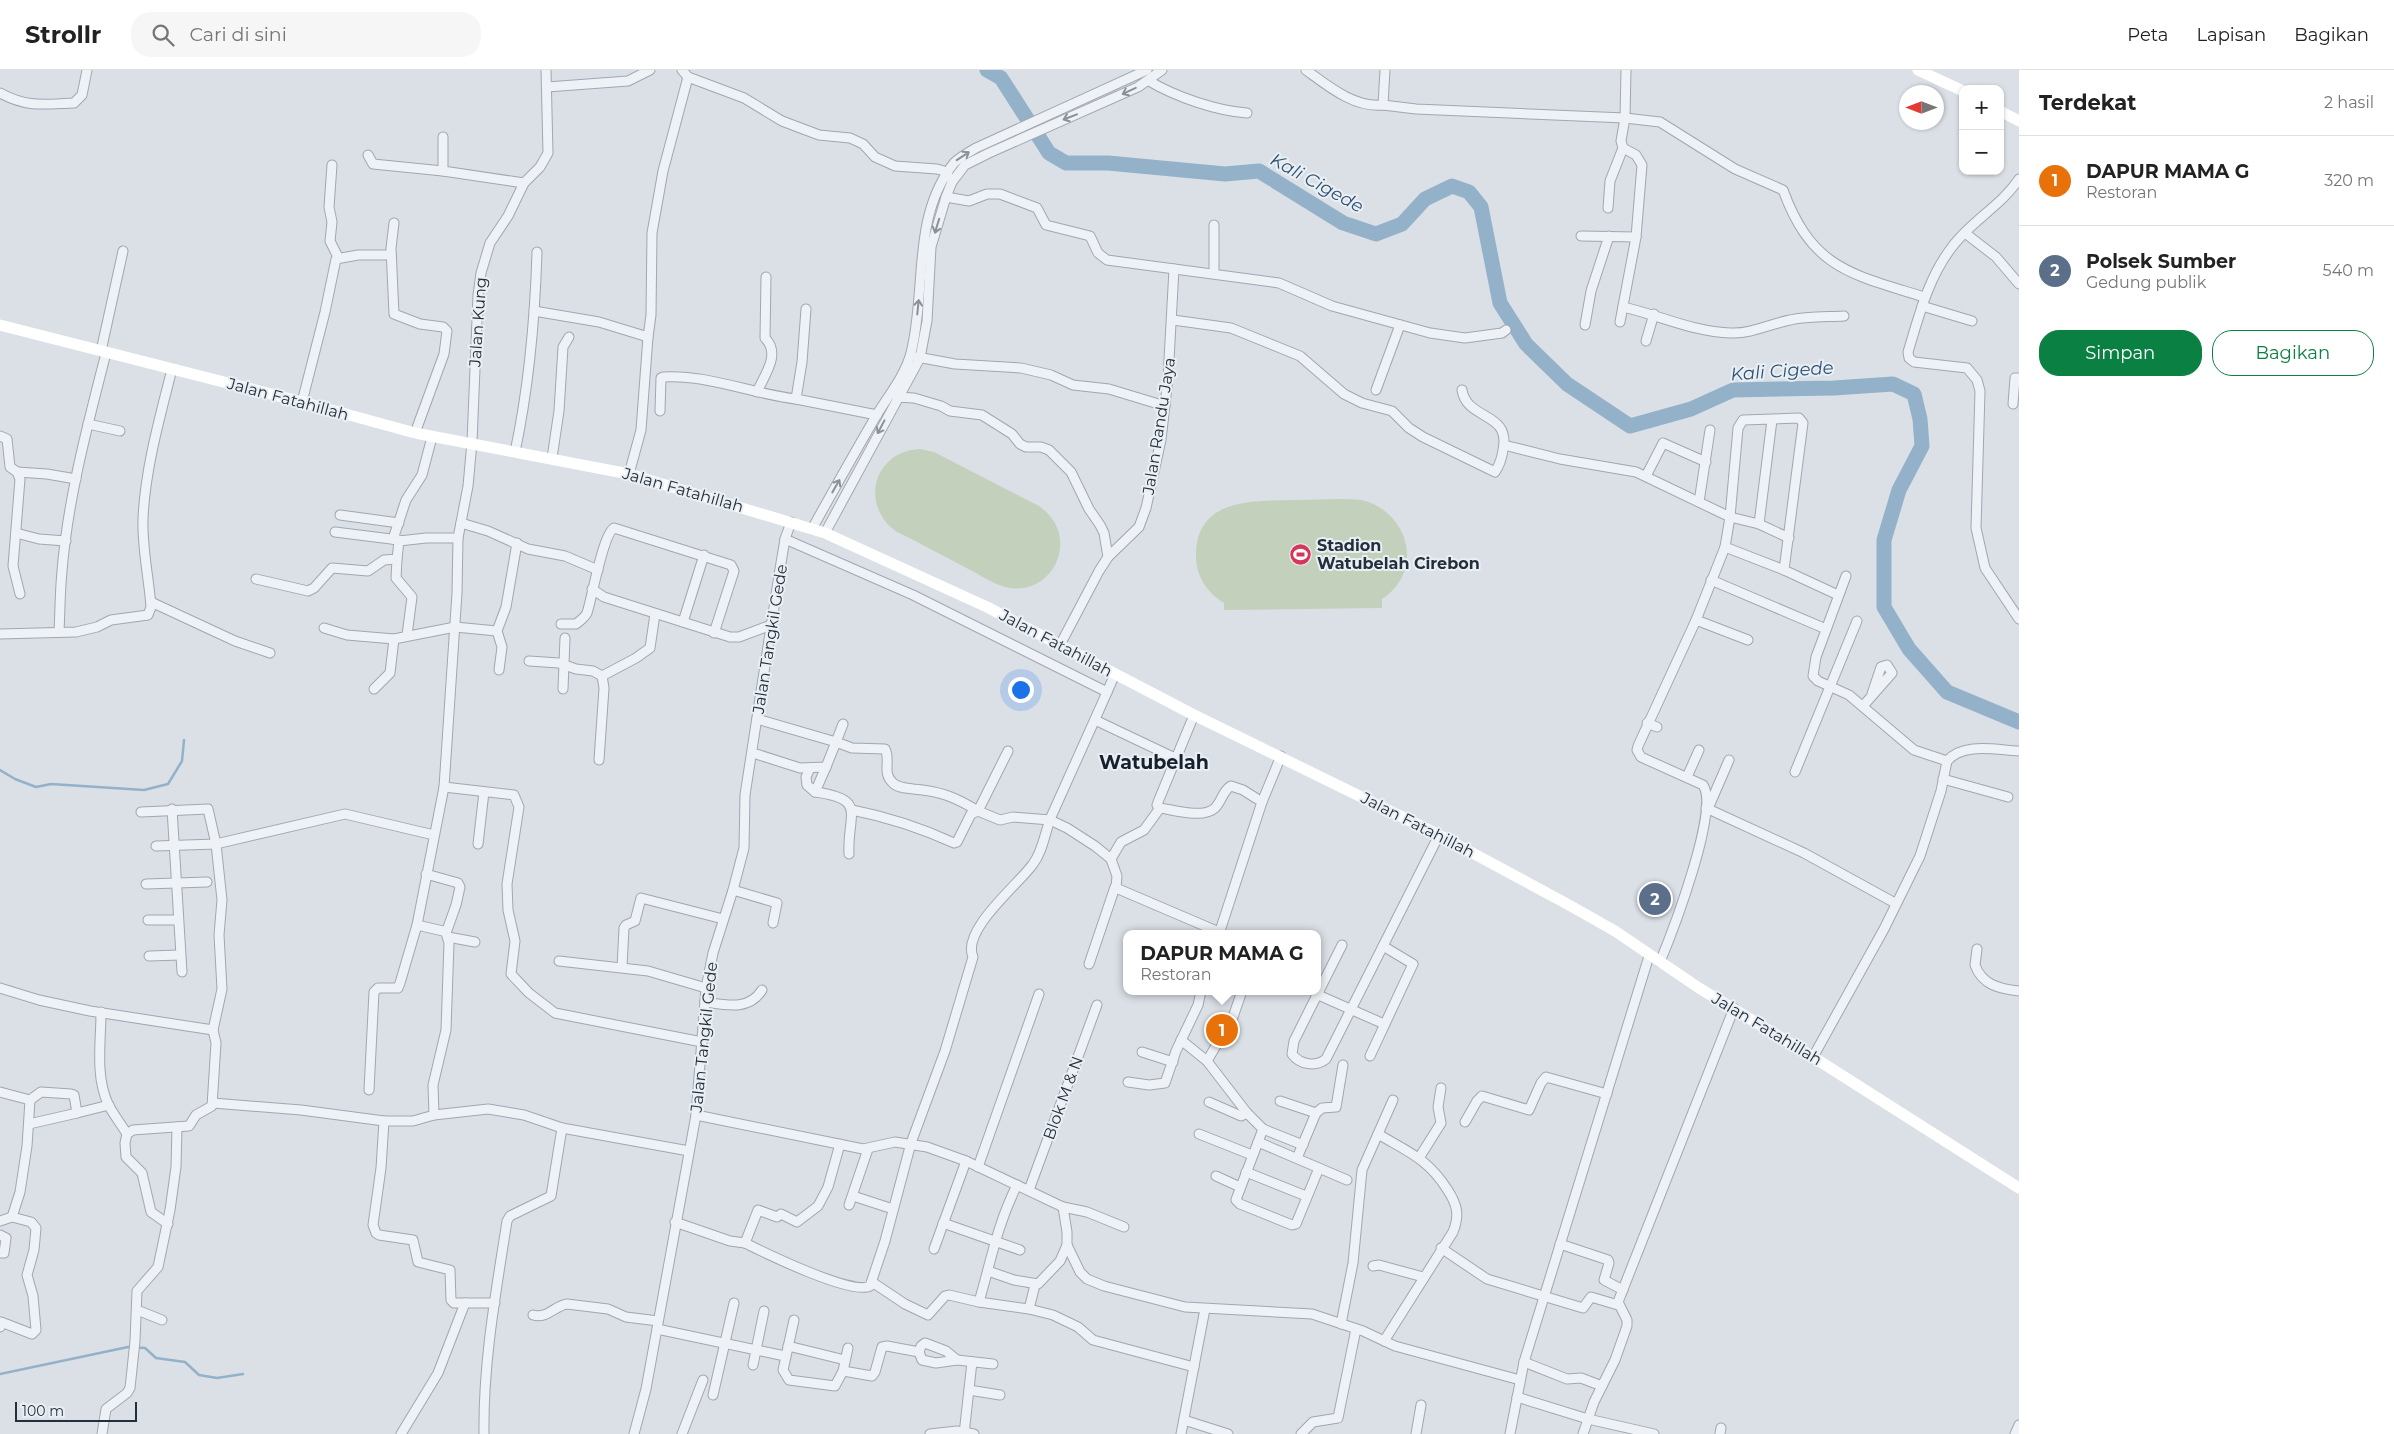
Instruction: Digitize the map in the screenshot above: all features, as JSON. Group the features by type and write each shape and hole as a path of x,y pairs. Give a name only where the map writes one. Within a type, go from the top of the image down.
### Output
{"street":[{"path":"0,93 16,102 31,105 74,103 82,95 87,70"},
{"name":"Jalan Kung","path":"369,1090 374,992 378,988 398,988 417,924 444,786 455,627 458,538 468,486 472,442 478,296 481,273 490,243 508,216 524,183 544,161 548,153 546,70"},
{"path":"547,87 628,81 650,70"},
{"path":"812,529 910,355 916,326 922,244 937,193 965,165 1009,139 1148,70"},
{"path":"1046,121 1093,108 1149,81 1162,70"},
{"path":"1306,70 1330,87 1362,104 1416,109 1625,118 1660,122 1735,169 1779,186 1784,190 1797,224 1812,246 1831,262 1861,277 1972,321"},
{"path":"1383,105 1384,70"},
{"path":"1608,208 1610,181 1623,148 1621,141 1625,118 1626,70"},
{"path":"1918,70 1959,89"},
{"path":"629,474 641,430 651,315 652,232 663,171 685,73 744,98 782,121 819,135 850,138 863,144 874,157 895,166 937,169 950,178"},
{"path":"1149,81 1165,89 1225,111 1247,113"},
{"path":"2004,113 2019,121"},
{"path":"443,136 443,171"},
{"path":"1620,322 1636,237 1642,165 1636,155 1623,148"},
{"path":"368,155 373,164 443,171 524,183"},
{"path":"332,165 329,207 332,222 330,241 338,257"},
{"path":"825,533 897,397 907,385 920,358 927,321 931,248 950,178"},
{"path":"2019,179 2016,191 1965,233 1952,246 1941,263 1923,302 1908,352 1909,358 1914,362 1967,368 1977,380 1980,391 1980,419 1976,528 1985,568 2019,619"},
{"path":"946,197 969,201 987,194 1000,194 1037,208 1046,224 1090,236 1102,258 1280,283 1332,306 1430,333 1465,338 1502,333 1506,330"},
{"path":"394,223 391,255 394,314 411,322 443,327 446,330 444,354 415,433"},
{"path":"1214,224 1214,273"},
{"path":"1965,233 1996,257 2019,284"},
{"path":"1581,236 1636,237"},
{"path":"1586,326 1591,291 1609,236"},
{"path":"59,632 62,570 76,479 104,352 123,251"},
{"path":"515,452 524,408 534,312 537,252"},
{"path":"338,257 391,255"},
{"path":"302,402 325,312 335,261 338,257"},
{"name":"Jalan Randu Jaya","path":"1060,645 1108,557 1134,532 1142,520 1161,440 1173,320 1174,269"},
{"path":"757,392 773,353 771,344 765,338 766,277"},
{"path":"1623,307 1654,314 1708,332 1745,332 1792,319 1844,316"},
{"path":"796,399 802,362 806,310"},
{"path":"534,312 599,322 648,337"},
{"path":"1646,341 1654,314"},
{"path":"1173,320 1230,328 1300,356 1344,394 1362,403 1392,411 1409,428 1424,437 1493,472 1496,471 1504,445 1501,426 1468,404 1462,390"},
{"name":"Jalan Fatahillah","path":"0,325 172,368 415,433 472,442 629,474 825,533 987,607 1194,715 1439,835 1615,931 1654,959 2019,1188"},
{"path":"1376,390 1400,325"},
{"path":"552,458 559,411 562,347 569,337"},
{"path":"910,355 955,364 1021,368 1051,376 1074,385 1109,389 1164,406"},
{"path":"0,634 76,632 91,629 111,620 145,616 150,612 151,602 143,539 143,518 156,432 172,368"},
{"path":"660,412 661,378 679,376 769,396 796,399 877,415"},
{"path":"2013,404 2015,378 2019,378"},
{"path":"897,397 914,398 941,406 950,411 982,415 1012,434 1020,444 1026,447 1049,450 1071,472 1089,509 1104,533 1108,557"},
{"path":"1707,809 1707,791 1703,785 1639,754 1638,746 1696,620 1725,547 1740,422 1745,420 1799,418 1803,423 1784,570"},
{"path":"1759,524 1772,420"},
{"path":"88,424 120,431"},
{"path":"1699,502 1710,430"},
{"path":"0,436 5,437 8,442 14,470 20,479 13,566 20,594"},
{"path":"407,635 412,597 396,578 398,523 406,500 422,475 432,437"},
{"path":"1646,476 1663,443 1706,462"},
{"path":"1504,445 1560,459 1636,472 1730,517 1759,524 1789,538"},
{"path":"0,466 14,470 76,479"},
{"path":"340,515 398,523"},
{"name":"Jalan Tangkil Gede","path":"634,1434 646,1389 696,1115 706,988 723,919 744,848 746,796 752,753 785,539 791,522"},
{"path":"461,523 528,548 565,556 598,570"},
{"path":"561,624 576,624 584,617 610,531 614,528 731,565 734,570 714,633"},
{"path":"335,532 396,540 458,538"},
{"path":"16,533 39,539 66,540"},
{"path":"785,539 913,595 1107,692"},
{"path":"499,670 502,647 497,631 506,607 517,543"},
{"path":"1725,547 1784,570 1838,595"},
{"path":"683,622 704,555"},
{"path":"256,578 308,591 314,588 332,568 368,571 384,560 397,559"},
{"path":"1846,576 1812,672 1814,678 1849,694 1914,750 1947,761"},
{"path":"1711,580 1826,629"},
{"path":"592,589 604,597 730,638 771,625"},
{"path":"151,602 234,641 270,653"},
{"path":"602,676 636,658 650,648 655,614"},
{"path":"1696,620 1748,640"},
{"path":"1795,772 1832,687 1857,620"},
{"path":"324,628 347,635 394,639 455,627 497,631"},
{"path":"563,689 565,638"},
{"path":"374,689 390,673 394,639"},
{"path":"529,661 565,665 593,671 602,676"},
{"path":"675,1222 730,1241 745,1243 789,1266 858,1288 866,1288 872,1282 911,1143 945,1051 973,957 971,953 975,933 982,922 1034,863 1050,820 1115,674"},
{"path":"599,760 604,688 602,676"},
{"path":"1864,706 1872,694"},
{"path":"1160,808 1157,805 1158,802 1194,715"},
{"path":"757,719 857,748 885,749 887,754 886,774 892,783 903,788 942,792 1000,820 1013,817 1050,820 1082,837 1110,860 1117,876 1089,964"},
{"path":"1094,720 1175,758"},
{"path":"815,792 843,724"},
{"path":"1647,724 1657,727"},
{"path":"1813,1057 1884,929 1920,856 1937,807 1947,761 1954,753 1972,749 2019,751"},
{"path":"1687,777 1699,750"},
{"path":"852,810 913,826 954,843 957,842 971,814 978,810 1008,752"},
{"path":"752,753 800,768 826,767"},
{"path":"1220,930 1262,802 1280,756"},
{"path":"1510,1434 1524,1362 1607,1094 1654,959 1674,928 1686,893 1707,809 1729,760"},
{"path":"810,768 806,777 807,785 815,792 848,800 852,810 848,839 849,854"},
{"path":"1943,779 2008,797"},
{"path":"444,786 514,796 519,807 507,897 515,940 511,974 516,980 556,1013 702,1042"},
{"path":"1160,808 1199,813 1207,812 1215,808 1227,788 1231,786 1243,790 1262,802"},
{"path":"478,844 484,792"},
{"path":"1110,860 1121,842 1144,830 1160,808"},
{"path":"172,809 182,972"},
{"path":"140,812 172,809 208,809 216,844 222,900 219,927 222,989 213,1030 216,1042 213,1103 208,1110 196,1114 189,1126 133,1130 127,1134 125,1143 126,1156 142,1173 151,1212 168,1224"},
{"path":"1707,809 1804,853 1895,904"},
{"path":"156,846 216,844 345,814 434,835"},
{"path":"1316,995 1294,1041 1292,1054 1299,1061 1312,1064 1326,1059 1439,835"},
{"path":"426,874 458,884 460,887 447,935 446,1021 433,1085 434,1115"},
{"path":"146,884 207,882"},
{"path":"1115,887 1212,930"},
{"path":"733,890 777,903 773,923"},
{"path":"622,967 624,928 635,921 641,898 723,919"},
{"path":"148,920 178,920"},
{"path":"417,924 447,935 476,942"},
{"path":"1321,985 1342,945"},
{"path":"1370,1056 1413,964 1383,946"},
{"path":"1977,949 1975,965 1987,981 1997,988 2019,991"},
{"path":"149,956 180,955"},
{"path":"559,960 648,971 706,988"},
{"path":"0,988 39,1000 213,1030"},
{"path":"705,1002 741,1005 757,999 762,990"},
{"path":"978,1167 1039,994"},
{"path":"1128,1082 1163,1084 1167,1080 1181,1040 1198,1005 1200,995"},
{"path":"1207,1062 1233,1017 1241,995"},
{"path":"1318,995 1384,1024"},
{"name":"Blok M & N","path":"1029,1190 1097,1006"},
{"path":"1618,1305 1734,1008"},
{"path":"101,1012 99,1057 102,1080 109,1105 127,1134"},
{"path":"1181,1040 1207,1062 1247,1113 1263,1129 1303,1145"},
{"path":"1142,1052 1173,1062"},
{"path":"1297,1158 1316,1113 1322,1108 1336,1108 1343,1065"},
{"path":"1465,1122 1482,1096 1529,1110 1541,1083 1546,1077 1607,1094"},
{"path":"1419,1158 1441,1123 1438,1107 1441,1088"},
{"path":"0,1092 30,1100"},
{"path":"30,1100 41,1092 71,1094 74,1095 77,1113"},
{"path":"12,1217 20,1192 29,1124 30,1100"},
{"path":"1341,1324 1353,1263 1362,1170 1393,1100"},
{"path":"1280,1101 1316,1113"},
{"path":"1209,1102 1241,1116 1247,1113"},
{"path":"213,1103 301,1110 384,1121 413,1120 434,1115 488,1109 524,1115 562,1128 689,1151"},
{"path":"29,1124 109,1105"},
{"path":"696,1115 868,1149 895,1142 911,1143 966,1161 1063,1206 1086,1212 1124,1228"},
{"path":"384,1121 374,1230 379,1235 413,1240 418,1262 450,1270 451,1300 454,1303 495,1302"},
{"path":"102,1434 106,1409 128,1392 135,1348 138,1289 156,1269 168,1224 176,1167 177,1127"},
{"path":"484,1434 486,1364 507,1221 510,1216 551,1196 562,1128"},
{"path":"1263,1129 1236,1200 1240,1204 1294,1225 1298,1221 1306,1196 1319,1168"},
{"path":"1199,1134 1252,1156"},
{"path":"1378,1134 1419,1158 1434,1170 1452,1197 1458,1210 1458,1221 1453,1232 1441,1248 1384,1341"},
{"path":"1258,1142 1347,1180"},
{"path":"745,1243 758,1210 777,1217 781,1214 796,1222 818,1206 828,1187 840,1144"},
{"path":"868,1149 851,1200 893,1209"},
{"path":"934,1249 966,1161"},
{"path":"1246,1172 1306,1196"},
{"path":"1216,1176 1240,1187"},
{"path":"979,1302 994,1242 1005,1210 1017,1185"},
{"path":"988,1271 1035,1285 1041,1283 1063,1257 1067,1232 1063,1206"},
{"path":"0,1221 12,1217 31,1222 36,1228 34,1250 27,1275 34,1296 36,1330 32,1334 0,1322"},
{"path":"943,1223 1020,1250"},
{"path":"0,1235 6,1238 4,1253 0,1253"},
{"path":"1560,1244 1608,1260 1609,1263 1604,1280 1623,1290"},
{"path":"1066,1245 1080,1272 1086,1278 1104,1286 1171,1304 1205,1309 1312,1314 1356,1329 1395,1346 1520,1380"},
{"path":"1441,1248 1487,1279 1583,1308 1591,1297 1618,1305 1625,1315 1627,1326 1615,1360 1602,1386 1583,1434"},
{"path":"1373,1266 1380,1265 1423,1277"},
{"path":"872,1282 905,1304 928,1315 944,1296 1029,1308 1072,1323 1093,1340 1194,1367"},
{"path":"1029,1308 1035,1285"},
{"path":"401,1434 438,1373 465,1302"},
{"path":"713,1395 734,1303"},
{"path":"533,1315 547,1315 563,1304 608,1309 626,1317 756,1350 787,1351 845,1360"},
{"path":"1181,1434 1205,1309"},
{"path":"137,1310 162,1320"},
{"path":"753,1365 764,1311"},
{"path":"794,1320 783,1370 790,1380 831,1387 837,1383 843,1371 848,1348"},
{"path":"1301,1434 1313,1422 1338,1418 1356,1329"},
{"path":"957,1360 946,1351 926,1343 921,1346 919,1352 920,1358 926,1361 957,1360 993,1364"},
{"path":"843,1371 872,1376 875,1372 882,1347 887,1346 919,1352"},
{"path":"964,1433 972,1362"},
{"path":"1524,1362 1569,1380 1581,1378 1602,1386"},
{"path":"682,1434 703,1380"},
{"path":"969,1390 1000,1395"},
{"path":"1517,1397 1588,1419 1654,1434"},
{"path":"1416,1434 1421,1405"},
{"path":"1184,1420 1228,1434"},
{"path":"2015,1434 2019,1425"},
{"path":"932,1434 974,1434"}],"green space":[{"path":"920,449 934,452 1044,510 1056,524 1060,535 1060,548 1055,565 1044,579 1028,587 1005,587 897,532 885,521 878,508 875,495 882,469 891,459 904,452"},
{"path":"1362,500 1378,507 1391,517 1400,529 1406,544 1407,559 1404,573 1395,587 1382,599 1382,608 1224,610 1224,603 1212,594 1203,582 1196,561 1199,534 1207,521 1218,511 1248,502"}],"waterway":[{"name":"Kali Cigede","path":"987,70 1001,78 1049,153 1066,163 1108,163 1225,174 1259,171 1343,223 1376,234 1402,224 1425,199 1452,186 1469,192 1481,207 1500,303 1526,344 1567,384 1630,426 1691,409 1733,390 1834,388 1893,384 1914,394 1920,419 1922,446 1899,490 1884,540 1884,607 1909,649 1947,692 2019,722"},
{"path":"0,770 15,779 36,787 51,784 144,790 168,784 182,761 184,740"},
{"path":"0,1374 128,1347 145,1348 156,1358 185,1362 199,1375 217,1378 243,1374"}],"place":[{"name":"Stadion Watubelah Cirebon","path":"1301,554"},
{"name":"Polsek Sumber","path":"1655,899"},
{"name":"DAPUR MAMA G","path":"1222,1030"}],"district":[{"name":"Watubelah","path":"1154,762"}]}
